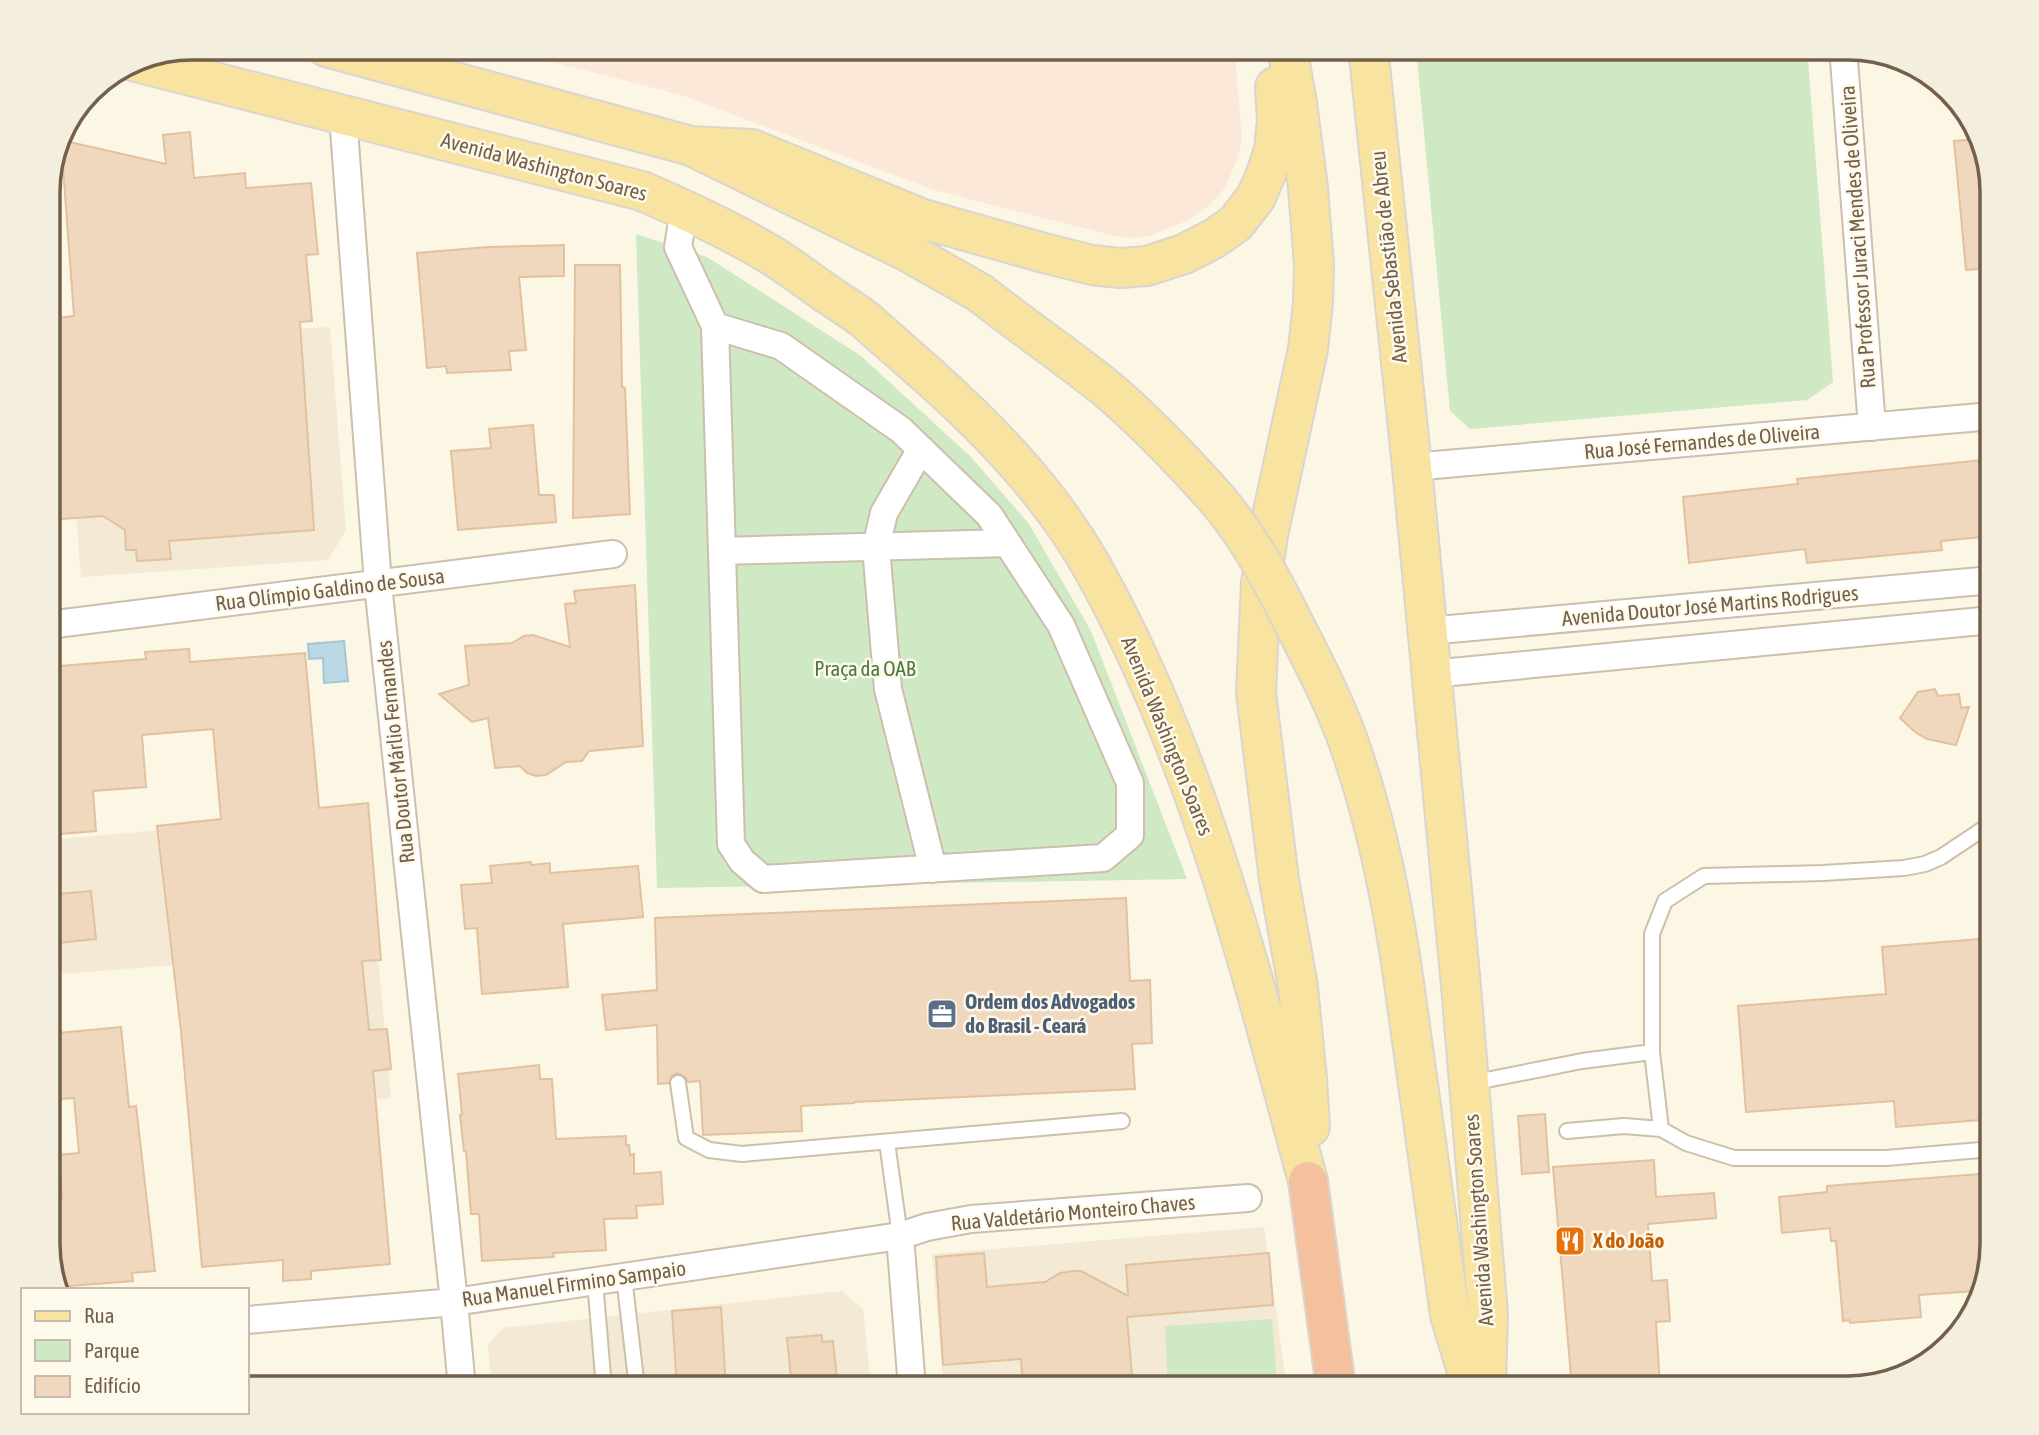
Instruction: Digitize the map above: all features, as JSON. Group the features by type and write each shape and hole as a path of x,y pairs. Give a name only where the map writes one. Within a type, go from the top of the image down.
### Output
{"highway":[{"name":"Avenida Washington Soares","path":"1308,1181 1334,1376"}],"main road":[{"name":"Avenida Washington Soares","path":"374,60 691,146 908,252 980,293 1109,391 1139,418 1218,500 1278,592 1322,677 1353,753 1378,842 1395,918 1450,1315 1468,1376"},
{"path":"691,146 752,149 923,219 1044,253 1092,265 1120,268 1147,266 1184,254 1215,238 1236,223 1256,197 1274,150 1275,90 1283,60"},
{"name":"Avenida Washington Soares","path":"1289,60 1308,188 1314,303 1308,349 1268,535 1261,583 1256,694 1279,880 1298,987 1310,1118 1308,1181"},
{"name":"Avenida Sebastião de Abreu","path":"1369,60 1412,467"},
{"name":"Avenida Washington Soares","path":"151,66 642,191 715,224 771,255 861,317 975,418 1037,486 1074,539 1092,566 1145,670 1184,765 1219,868 1308,1181"},
{"name":"Avenida Washington Soares","path":"1412,467 1488,1314 1486,1376"}],"street":[{"name":"Rua Professor Juraci Mendes de Oliveira","path":"1844,60 1872,427"},
{"name":"Rua Doutor Márlio Fernandes","path":"343,116 378,584 460,1376"},
{"path":"684,209 678,247 715,326 731,844 743,861 763,879 1103,858 1130,835 1130,783 1061,625 989,515 901,430 781,346 715,326"},
{"name":"Rua José Fernandes de Oliveira","path":"1412,467 1980,417"},
{"path":"921,449 884,513 876,547 888,690 933,869"},
{"path":"722,551 1007,543"},
{"name":"Rua Olímpio Galdino de Sousa","path":"60,624 612,554"},
{"name":"Avenida Doutor José Martins Rodrigues","path":"1428,631 1980,581"},
{"name":"Avenida Doutor José Martins Rodrigues","path":"1431,674 1980,621"},
{"name":"Rua Valdetário Monteiro Chaves","path":"900,1236 927,1227 971,1219 1248,1198"},
{"path":"900,1236 911,1376"},
{"name":"Rua Manuel Firmino Sampaio","path":"248,1320 454,1301 900,1236"}],"lane":[{"path":"1661,1129 1652,1052 1652,934 1665,901 1704,876 1823,873 1904,868 1925,864 1941,857 1980,831"},
{"path":"1469,1084 1582,1061 1652,1052"},
{"path":"678,1083 686,1138 709,1150 743,1154 1122,1121"},
{"path":"1567,1131 1624,1126 1661,1129 1686,1143 1734,1158 1886,1158 1980,1150"},
{"path":"887,1142 900,1236"},
{"path":"624,1277 636,1376"},
{"path":"595,1281 603,1376"}],"shaded area":[{"path":"545,60 1235,60 1242,138 1237,160 1224,189 1210,205 1189,220 1149,236 1134,238 1115,236 934,190 681,95"},
{"path":"61,324 180,336 330,327 346,531 328,560 81,577"},
{"path":"365,812 391,1098 191,1116 177,965 60,974 60,839"},
{"path":"1264,1227 1285,1376 943,1376 932,1254"},
{"path":"842,1291 863,1309 870,1376 491,1376 488,1345 503,1328"}],"green space":[{"path":"1417,60 1808,60 1833,382 1807,400 1470,429 1450,411"},
{"name":"Praça da OAB","path":"636,234 707,257 861,356 970,456 1029,524 1091,631 1187,879 657,888"},
{"path":"1272,1319 1277,1376 1167,1376 1165,1326"}],"water":[{"path":"344,641 348,681 324,683 323,658 309,659 308,644"}],"building":[{"path":"190,132 194,178 245,173 246,188 311,183 318,254 306,255 312,321 300,322 314,530 169,541 171,559 137,561 136,550 126,550 125,530 103,516 60,519 60,318 74,316 63,162 69,142 166,164 163,135"},
{"path":"1968,140 1975,157 1980,191 1980,269 1966,270 1954,141"},
{"path":"564,245 564,276 519,277 526,350 509,351 511,370 447,373 446,366 427,368 417,253 488,247"},
{"path":"575,265 620,265 622,387 625,388 630,514 573,518"},
{"path":"533,425 539,495 554,495 556,522 458,530 451,451 491,448 489,429"},
{"path":"1980,460 1980,537 1941,541 1942,550 1807,563 1805,549 1689,563 1683,497 1798,484 1797,479"},
{"path":"635,585 643,746 589,751 582,761 566,762 546,775 527,773 520,766 495,768 488,718 472,722 439,694 469,685 465,646 512,643 524,636 533,635 570,647 565,604 576,603 574,591"},
{"path":"189,649 190,662 305,653 319,808 368,803 381,960 362,961 369,1030 387,1029 391,1069 373,1071 390,1264 311,1271 311,1279 283,1281 283,1260 202,1267 181,1031 157,826 221,819 213,729 142,735 146,787 93,791 96,831 60,834 60,666 146,659 145,652"},
{"path":"1935,689 1938,696 1959,694 1961,708 1969,707 1956,745 1927,739 1900,718 1918,692"},
{"path":"531,862 531,865 550,863 550,873 638,866 643,917 563,924 568,987 482,994 477,928 465,929 461,885 492,883 490,866"},
{"path":"91,891 96,939 60,943 60,894"},
{"name":"Ordem dos Advogados do Brasil - Ceará","path":"1126,898 1130,981 1150,980 1152,1043 1132,1044 1135,1089 801,1106 802,1131 703,1135 700,1081 688,1082 677,1073 669,1083 658,1084 657,1025 606,1030 602,995 657,990 655,918"},
{"path":"1980,939 1980,1120 1896,1127 1894,1101 1746,1112 1738,1006 1886,994 1882,947"},
{"path":"121,1027 129,1107 136,1106 155,1271 132,1273 133,1281 67,1286 64,1278 60,1253 60,1155 79,1153 74,1098 60,1099 60,1033"},
{"path":"539,1065 540,1079 552,1079 556,1139 626,1136 630,1155 634,1154 634,1174 661,1172 663,1204 636,1206 637,1218 604,1219 606,1250 553,1253 554,1257 482,1261 479,1214 471,1214 458,1074"},
{"path":"1545,1114 1549,1172 1522,1174 1518,1116"},
{"path":"1654,1160 1656,1197 1714,1193 1716,1218 1648,1224 1652,1281 1667,1280 1670,1321 1656,1322 1659,1376 1571,1376 1553,1167"},
{"path":"1980,1174 1980,1244 1975,1278 1970,1291 1919,1295 1921,1317 1850,1323 1849,1320 1843,1321 1836,1241 1831,1241 1830,1228 1782,1233 1779,1197 1827,1192 1827,1186"},
{"path":"984,1253 987,1287 1045,1282 1060,1273 1081,1271 1128,1296 1126,1265 1269,1253 1273,1305 1127,1317 1132,1376 1022,1376 1021,1359 943,1365 936,1257"},
{"path":"721,1307 725,1376 676,1376 672,1311"},
{"path":"822,1335 822,1342 833,1341 837,1376 791,1376 787,1338"}],"place":[{"name":"Ordem dos Advogados do Brasil - Ceará","path":"942,1014"},
{"name":"X do João","path":"1570,1241"}]}
